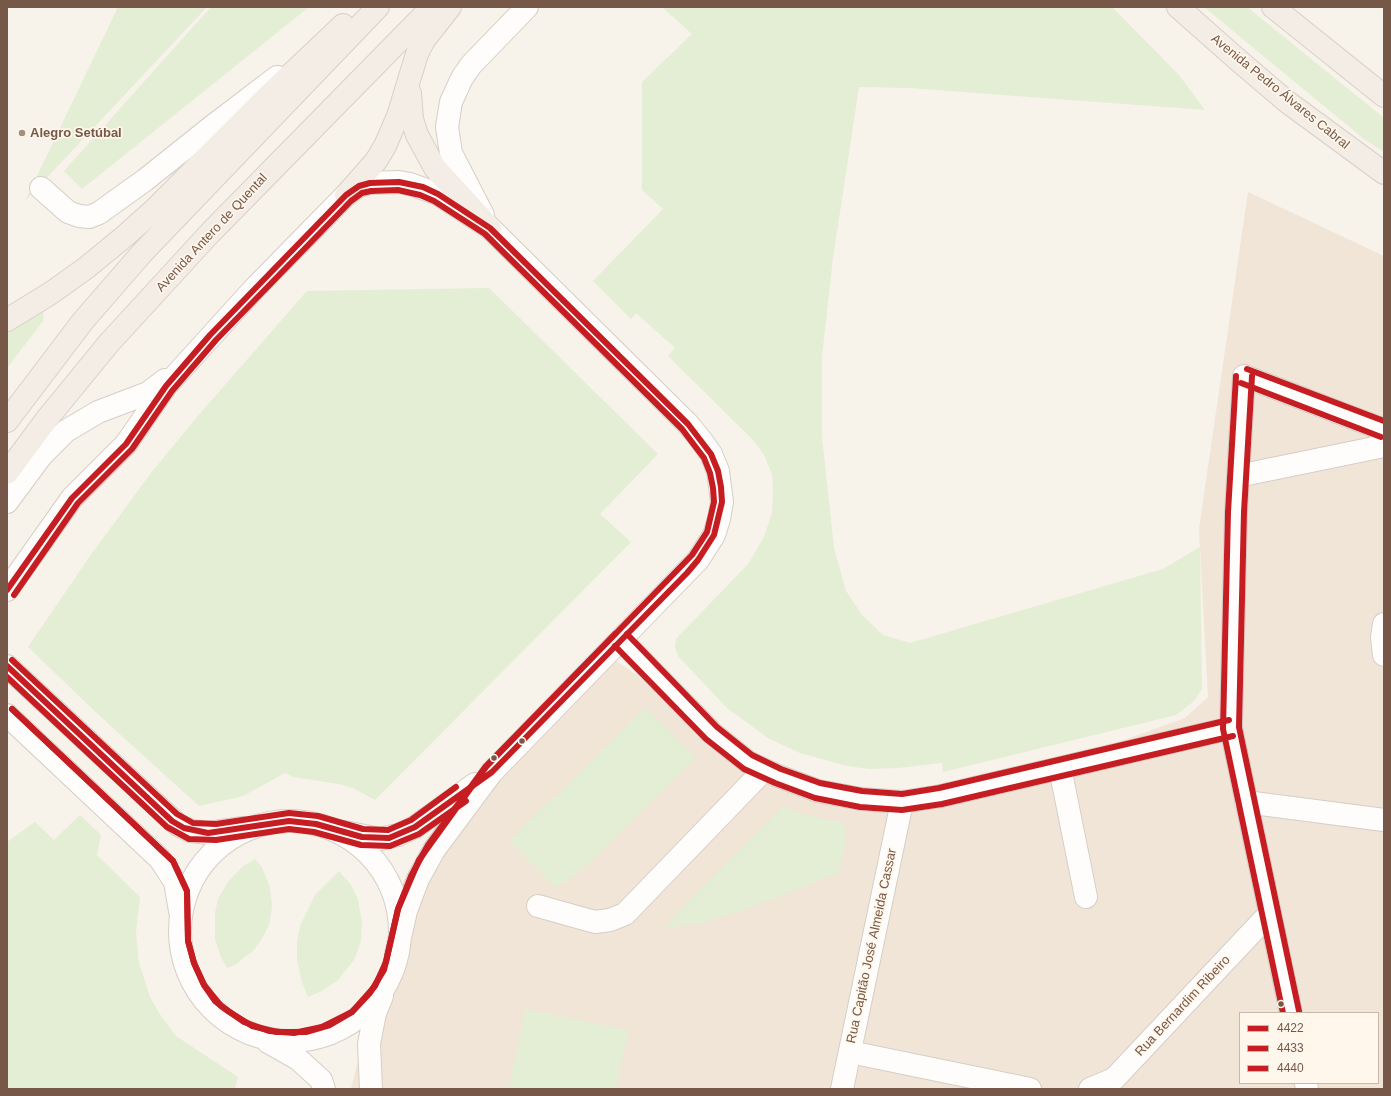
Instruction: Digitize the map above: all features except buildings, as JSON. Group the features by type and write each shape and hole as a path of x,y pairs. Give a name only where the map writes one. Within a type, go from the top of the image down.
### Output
{"main road":[{"path":"7,320 51,293 86,268 125,236 186,179 320,46 363,7"},
{"path":"7,421 83,321 142,253 378,7"},
{"name":"Avenida Antero de Quental","path":"7,473 46,420 109,343 210,233 432,7"},
{"path":"346,195 376,161 385,146 398,116 417,54 424,40 450,7"},
{"path":"1171,7 1209,34"},
{"name":"Avenida Pedro Álvares Cabral","path":"1178,7 1286,101 1384,173"},
{"path":"1273,7 1384,96"},
{"path":"1290,7 1314,36 1346,66"},
{"path":"411,72 409,100 412,119 423,148 435,168 448,184 490,228"}],"street":[{"path":"490,228 451,153 448,141 448,114 455,90 471,65 527,7"},
{"path":"41,188 68,212 79,216 89,217 100,213 146,180 214,125 320,46"},
{"path":"7,590 72,498 126,444 166,386 181,369 252,290 346,195 358,186 370,183 399,182 410,184 438,194 490,228 688,424 711,454 718,471 722,502 714,535 698,560 492,772 426,864 406,912 394,964 371,1029 369,1044 371,1089"},
{"path":"7,502 41,456 66,431 98,412 148,392 181,369"},
{"path":"1291,1012 1231,728 1238,476 1244,376 1384,430"},
{"path":"1238,476 1384,446"},
{"path":"621,640 712,733 736,753 764,770 818,791 883,802 902,802 941,796 1231,728"},
{"path":"9,668 178,825 191,831 208,833 269,823 297,822 325,827 362,837 380,838 398,835 415,828 492,772"},
{"path":"7,715 166,865 179,893 180,932 186,966 199,994 223,1018 298,1059 320,1080 324,1089"},
{"path":"1060,768 1086,897"},
{"path":"538,906 595,922 610,920 625,914 764,770"},
{"name":"Rua Capitão José Almeida Cassar","path":"842,1089 902,802"},
{"path":"1246,802 1384,820"},
{"path":"180,932 182,913 187,893 196,874 207,859 222,845 237,835 269,823"},
{"path":"249,1033 276,1040 296,1041 316,1038 333,1032 357,1018 370,1005 382,990 394,964 399,937 398,917 393,894 388,883 378,865 365,851 343,835 325,827"},
{"name":"Rua Bernardim Ribeiro","path":"1090,1089 1114,1079 1270,913"},
{"path":"850,1052 1030,1089"}],"shaded area":[{"path":"1248,192 1384,256 1384,1089 351,1089 382,962 449,803 616,661 701,718 780,781 961,799 1185,718 1208,697 1199,529"}],"green space":[{"path":"118,7 207,7 25,201"},
{"path":"211,7 309,7 82,189 64,171"},
{"path":"662,7 1112,7 1179,75 1205,110 909,88 859,87 833,258 822,356 822,437 834,548 846,591 862,615 883,635 910,643 1163,569 1200,547 1202,689 1194,701 1176,715 943,772 942,763 898,768 869,769 847,766 800,753 768,738 727,708 678,656 675,647 676,639 749,563 764,537 772,513 773,492 772,474 765,457 755,442 668,356 675,348 636,313 631,319 593,281 663,209 642,190 642,82 692,34"},
{"path":"1204,7 1247,7 1384,118 1384,152 1364,139"},
{"path":"489,288 658,454 600,514 631,542 375,800 353,788 339,784 293,777 285,773 243,796 199,806 102,718 28,647 90,556 151,473 197,417 307,291"},
{"path":"44,309 43,321 7,368 7,331"},
{"path":"646,707 696,758 576,875 556,888 509,841"},
{"path":"783,807 809,816 836,821 843,824 846,831 846,836 839,873 741,911 700,923 662,929"},
{"path":"80,815 101,835 97,855 140,897 136,932 139,963 150,997 159,1013 176,1036 238,1077 235,1089 7,1089 7,842 35,822 54,840"},
{"path":"255,859 262,867 270,888 272,907 269,925 254,950 235,965 227,968 215,940 215,913 218,899 228,882 242,867"},
{"path":"339,871 351,885 358,900 362,922 361,941 354,960 338,980 322,991 308,997 302,982 297,961 297,943 300,926 315,895"},
{"path":"525,1009 628,1030 616,1089 509,1089"}],"transit line":[{"name":"4422","path":"7,590 72,498 126,444 166,386 210,335 346,195 359,186 370,183 399,182 423,187 438,194 490,228 688,424 711,454 718,471 721,487 722,502 714,535 698,560 687,573 492,772 415,827 389,838 362,837 316,824 289,821 208,833 184,828 172,821 7,666"},
{"name":"4433","path":"12,709 173,861 187,891 188,941 194,963 204,985 221,1006 244,1022 269,1031 294,1033 322,1027 352,1012 375,986 386,962 398,909 419,860 486,767 692,555 707,532 714,502 713,488 710,473 704,458 682,429 485,234 434,201 420,195 398,190 371,191 362,193 351,201 216,340 172,391 132,449 78,503 14,595"},
{"name":"4440","path":"1247,369 1384,421"},
{"name":"4433","path":"1236,376 1228,512 1223,729 1283,1012"},
{"name":"4440","path":"1252,376 1244,512 1239,727 1299,1011"},
{"name":"4433","path":"1241,383 1381,437"},
{"name":"4440","path":"12,709 173,861 187,891 188,941 194,963 204,985 215,1001 252,1026 277,1032 306,1032 330,1025 352,1012 370,993 384,970 398,909 411,876 428,845 486,766 615,634"},
{"name":"4440","path":"627,634 717,727 752,755 781,769 820,783 862,791 902,794 939,788 1229,720"},
{"name":"4433","path":"615,646 706,739 744,769 775,783 815,798 860,807 902,810 942,804 1233,736"},
{"name":"4440","path":"12,660 177,814 193,823 216,824 289,813 318,816 363,829 388,830 411,820 456,787"},
{"name":"4433","path":"7,677 167,827 189,839 216,840 289,829 314,832 361,845 390,846 419,834 466,801"}],"place":[{"name":"Alegro Setúbal","path":"22,133"}]}
